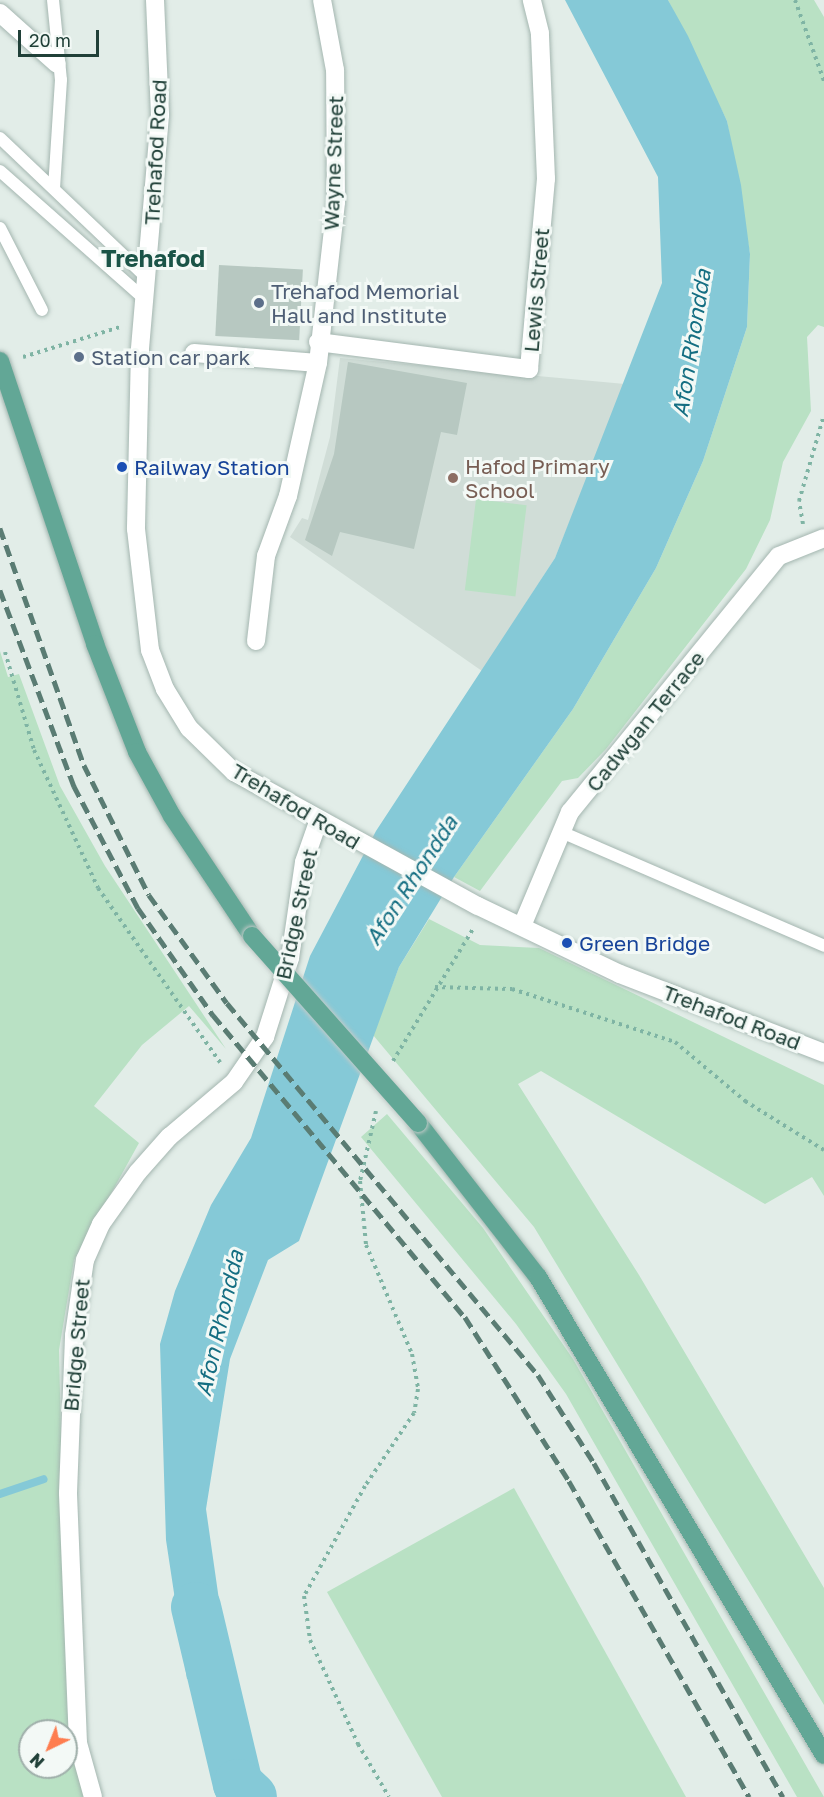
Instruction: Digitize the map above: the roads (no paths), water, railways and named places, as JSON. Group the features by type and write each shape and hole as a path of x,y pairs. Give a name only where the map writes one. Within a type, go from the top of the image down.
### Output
{"main road":[{"path":"0,361 95,644 137,752 172,816 252,936 418,1123 538,1277 824,1755"}],"street":[{"name":"Trehafod Road","path":"155,0 160,115 143,320 136,529 150,650 165,689 189,728 234,772 361,846 482,908 620,974 824,1053"},
{"name":"Wayne Street","path":"256,641 266,556 288,496 318,363 318,342 336,202 335,70 322,0"},
{"name":"Lewis Street","path":"318,342 529,369 546,178 540,33 532,0"},
{"path":"0,13 57,64"},
{"path":"194,353 318,363"},
{"name":"Cadwgan Terrace","path":"522,926 570,812 779,556 824,538"},
{"name":"Bridge Street","path":"93,1797 78,1743 68,1493 77,1300 85,1260 101,1224 138,1172 169,1137 234,1082 250,1064 271,1020 290,958 304,862 318,822"}],"lane":[{"path":"53,0 57,64 61,80 54,188"},
{"path":"0,138 148,279"},
{"path":"0,171 146,300"},
{"path":"0,228 42,310"},
{"path":"561,832 824,946"}],"water":[{"path":"565,0 668,0 688,36 727,121 741,185 750,254 747,327 703,461 656,568 573,709 454,877 399,967 299,1241 268,1260 230,1359 206,1509 229,1670 187,1679 166,1540 160,1344 175,1291 211,1205 251,1138 310,956 376,831 555,558 662,283 658,177"}],"waterway":[{"path":"0,1494 44,1479"},
{"name":"Afon Rhondda","path":"196,1607 238,1784 252,1797"}],"railway":[{"path":"0,528 84,765 149,895 227,1003 538,1375 594,1463 783,1797"},
{"path":"0,590 74,786 138,908 213,1015 465,1317 569,1481 749,1797"}],"place":[{"name":"Trehafod Memorial Hall and Institute","path":"259,303"},
{"name":"Station car park","path":"79,357"},
{"name":"Railway Station","path":"122,467"},
{"name":"Hafod Primary School","path":"453,478"},
{"name":"Green Bridge","path":"567,943"}],"district":[{"name":"Trehafod","path":"153,258"}]}
